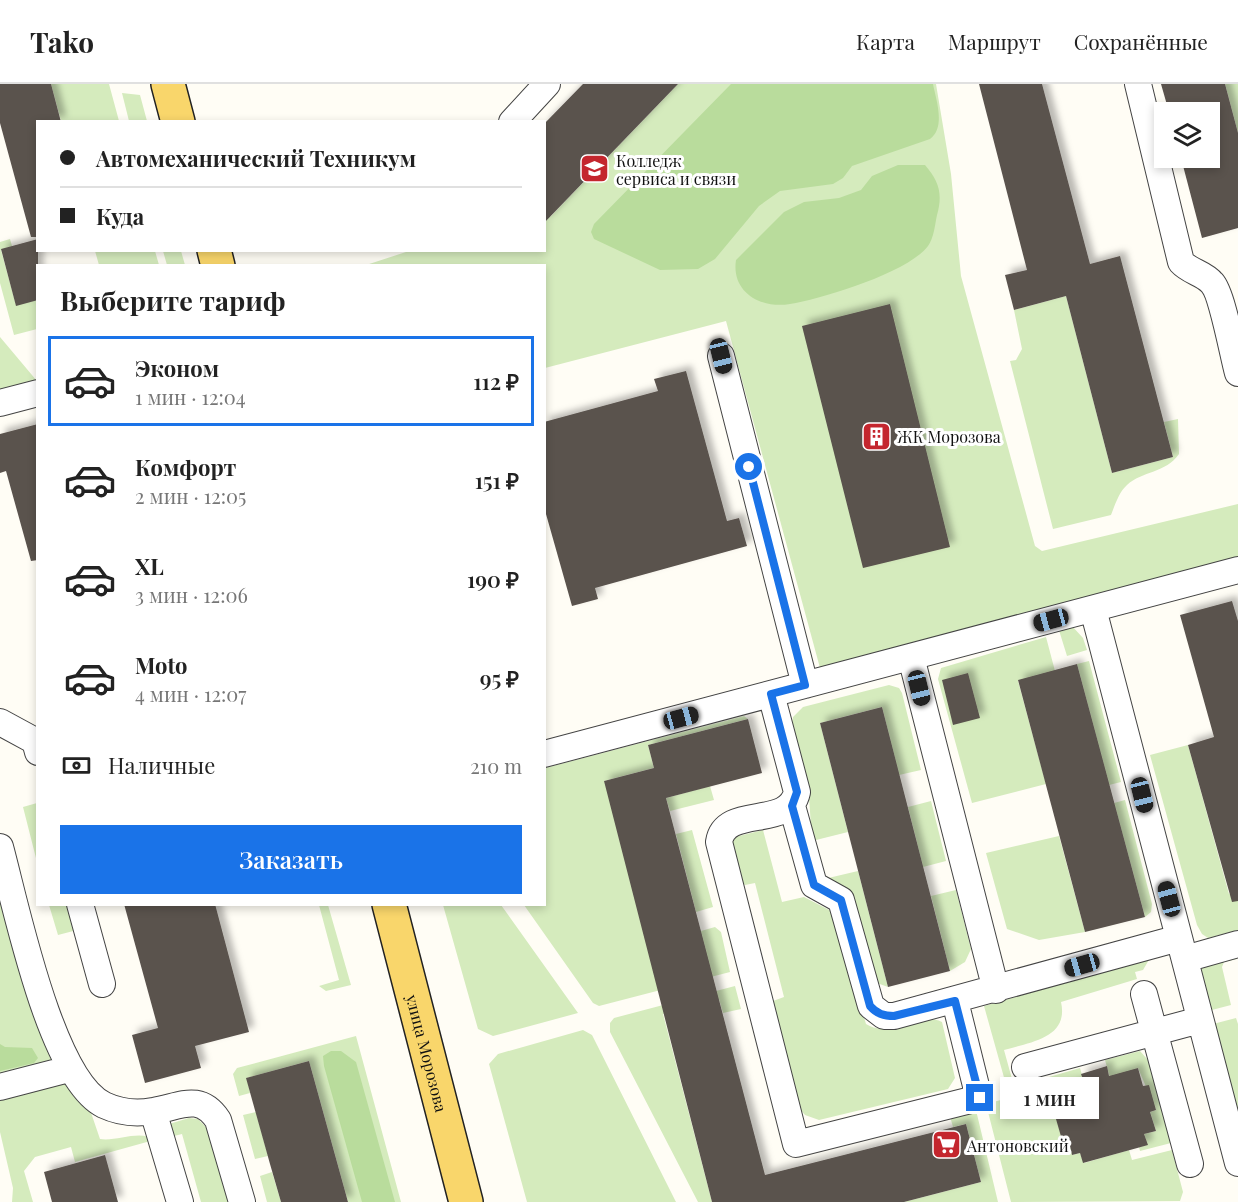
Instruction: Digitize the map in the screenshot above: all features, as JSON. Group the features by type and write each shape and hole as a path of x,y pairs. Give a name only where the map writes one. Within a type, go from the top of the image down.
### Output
{"main road":[{"path":"168,84 177,120"},
{"name":"улица Морозова","path":"390,906 466,1202"}],"lane":[{"path":"514,120 547,84"},
{"path":"1138,84 1181,262 1205,277 1216,289 1238,373"},
{"path":"721,356 805,685"},
{"path":"0,403 36,394"},
{"path":"546,753 1238,570"},
{"path":"1093,609 1237,1155"},
{"path":"911,657 996,990"},
{"path":"771,694 797,792 792,806 814,885 841,900 870,1006 874,1011 884,1016 894,1016 996,990 1182,949 1238,944"},
{"path":"0,722 35,741 36,745"},
{"path":"792,806 786,810 732,824 720,835 719,842 796,1144 980,1098 955,1001"},
{"path":"0,847 52,1031 69,1069 83,1090 104,1105 128,1112 153,1111 183,1103 197,1103 211,1110 218,1120 242,1202"},
{"path":"81,906 102,984"},
{"path":"1144,994 1190,1164"},
{"path":"1025,1067 1200,1020"},
{"path":"0,1087 69,1069"},
{"path":"153,1111 180,1202"}],"green space":[{"path":"51,84 109,84 119,120 61,120"},
{"path":"678,84 936,84 951,174 961,276 1035,546 1042,551 1238,504 1238,557 820,668 726,321 546,368 546,264 369,264 406,252 546,252 546,218 551,216"},
{"path":"731,84 933,84 939,113 938,128 930,139 852,166 843,178 833,184 780,191 759,206 715,259 698,269 660,270 594,239 591,232 594,224"},
{"path":"1225,84 1238,84 1238,133"},
{"path":"122,93 140,95 147,120 129,120"},
{"path":"898,165 925,165 937,182 940,194 933,235 928,246 918,256 864,283 790,304 779,305 759,301 743,289 738,281 736,260 784,212 804,202 839,198 861,190 872,176"},
{"path":"10,239 12,246 1,250 16,305 36,300 36,329 14,335 0,283 0,242"},
{"path":"95,252 155,252 159,264 99,264"},
{"path":"163,252 181,252 185,264 167,264"},
{"path":"1066,296 1112,473 1173,457 1164,422 1178,419 1179,454 1168,465 1133,480 1127,485 1119,495 1111,515 1053,529 1010,361 1016,360 1022,349 1014,310"},
{"path":"0,337 36,381 0,398"},
{"path":"1072,626 1083,638 1087,650 1067,656 1058,627"},
{"path":"1046,637 1055,671 1018,681 1046,784 972,803 938,679 941,668"},
{"path":"1089,661 1121,782 1109,785 1077,664"},
{"path":"889,685 899,688 902,693 921,770 899,775 882,707 820,723 848,832 812,841 809,797 792,723 793,717 803,707"},
{"path":"744,716 748,719 648,745 654,768 604,781 701,931 715,927 721,932 730,972 599,1006 593,1003 525,906 546,906 546,768"},
{"path":"1188,745 1229,894 1238,892 1238,930 1208,938 1202,934 1197,925 1150,755"},
{"path":"710,786 714,800 670,811 666,798"},
{"path":"1125,800 1152,904 1151,912 1145,917 1114,803"},
{"path":"931,801 946,861 923,867 908,807"},
{"path":"36,804 36,858 23,807"},
{"path":"692,830 713,907 696,912 676,834"},
{"path":"763,830 782,902 804,897 833,912 866,1024 875,1028 884,1028 923,1019 942,1022 955,1078 948,1089 819,1120 805,1115 800,1109 773,1001 784,997 755,883 745,885 741,882 731,843 735,837"},
{"path":"1059,836 1085,932 1039,940 1007,929 986,853"},
{"path":"858,871 888,987 877,983 824,879"},
{"path":"0,872 59,1065 0,1078"},
{"path":"956,890 971,949 965,962 950,971 931,896"},
{"path":"49,906 74,906 81,929 58,935"},
{"path":"319,906 328,906 351,985 326,991 319,986 339,980"},
{"path":"443,906 502,906 578,1013 493,1036 478,1029"},
{"path":"1235,951 1237,959 1224,962 1222,967 1231,1005 1208,1011 1198,971 1201,960"},
{"path":"1150,958 1143,970 1135,972 1137,979 1061,1002 1062,1014 1054,1031 1036,1041 1004,1050 1012,1079 1005,1081 984,1006"},
{"path":"735,986 741,1009 723,1013 719,999 663,1014 712,1202 698,1202 610,1032 610,1023 614,1018"},
{"path":"1236,1018 1238,1024 1238,1119 1213,1024"},
{"path":"583,1030 592,1035 676,1202 527,1202 489,1064 498,1054"},
{"path":"356,1036 401,1202 348,1202 309,1061 247,1078 250,1093 239,1096 233,1074 237,1068"},
{"path":"0,1044 5,1047 32,1048 38,1058 34,1063 0,1071"},
{"path":"331,1051 341,1051 356,1062 395,1202 362,1202 324,1066 323,1056"},
{"path":"1140,1051 1148,1060 1171,1143 1140,1151 1139,1147 1147,1145 1144,1134 1156,1131 1150,1112 1156,1110 1138,1068 1111,1082 1105,1060"},
{"path":"1080,1068 1084,1082 1054,1092 1060,1111 1055,1112 1062,1139 1068,1138 1072,1155 1080,1153 1084,1163 1129,1150 1132,1160 1172,1150 1183,1192 1180,1201 1011,1202 986,1104 1034,1091 1035,1081"},
{"path":"69,1074 85,1095 100,1139 142,1136 154,1140 75,1162 71,1147 35,1157 24,1171 33,1202 12,1202 13,1188 0,1132 0,1091"},
{"path":"975,1106 998,1202 904,1202 981,1182 966,1124 953,1127 949,1113"},
{"path":"256,1112 268,1156 255,1159 243,1115"},
{"path":"189,1118 198,1119 207,1128 228,1202 201,1202 182,1134 170,1137 169,1124"},
{"path":"272,1172 281,1202 267,1202 260,1176"}],"building":[{"path":"0,84 51,84 60,120 36,120 36,237 31,237 0,123"},
{"path":"583,84 678,84 546,221 546,122"},
{"path":"979,84 1042,84 1090,264 1120,256 1173,457 1112,473 1066,296 1014,310 1005,275 1027,270"},
{"path":"1161,84 1225,84 1238,133 1238,228 1202,238 1184,168 1220,168 1220,102 1166,102"},
{"path":"36,240 38,264 36,264 36,301 16,306 1,249"},
{"name":"ЖК Морозова","path":"890,304 950,547 863,568 802,326"},
{"path":"686,371 727,521 739,518 747,546 595,588 598,599 572,606 546,514 546,421 658,391 654,379"},
{"path":"36,425 36,560 31,561 6,471 0,473 0,434"},
{"path":"1232,601 1238,621 1238,901 1232,902 1188,745 1214,737 1180,615"},
{"path":"1077,664 1145,917 1085,932 1018,680"},
{"path":"968,673 980,718 953,725 942,680"},
{"path":"882,707 950,971 888,987 820,723"},
{"path":"748,719 762,773 666,798 765,1175 966,1124 981,1182 904,1202 712,1202 604,781 654,768 648,745"},
{"path":"125,906 216,906 249,1032 195,1046 201,1068 145,1083 132,1035 158,1028"},
{"path":"309,1061 348,1202 281,1202 246,1078"},
{"path":"1107,1066 1109,1076 1138,1068 1143,1086 1149,1085 1156,1110 1150,1112 1156,1131 1144,1134 1148,1145 1083,1163 1080,1153 1072,1155 1068,1138 1062,1140 1054,1112 1060,1111 1054,1091 1084,1082 1081,1074"},
{"path":"105,1155 118,1202 52,1202 44,1172"}],"place":[{"name":"Колледж сервиса и связи","path":"595,169"},
{"name":"ЖК Морозова","path":"876,436"},
{"name":"Антоновский","path":"946,1145"}],"route":[{"path":"749,467 805,685 771,694 797,792 792,806 814,885 841,900 870,1006 874,1011 884,1016 894,1016 955,1001 980,1098"}]}
